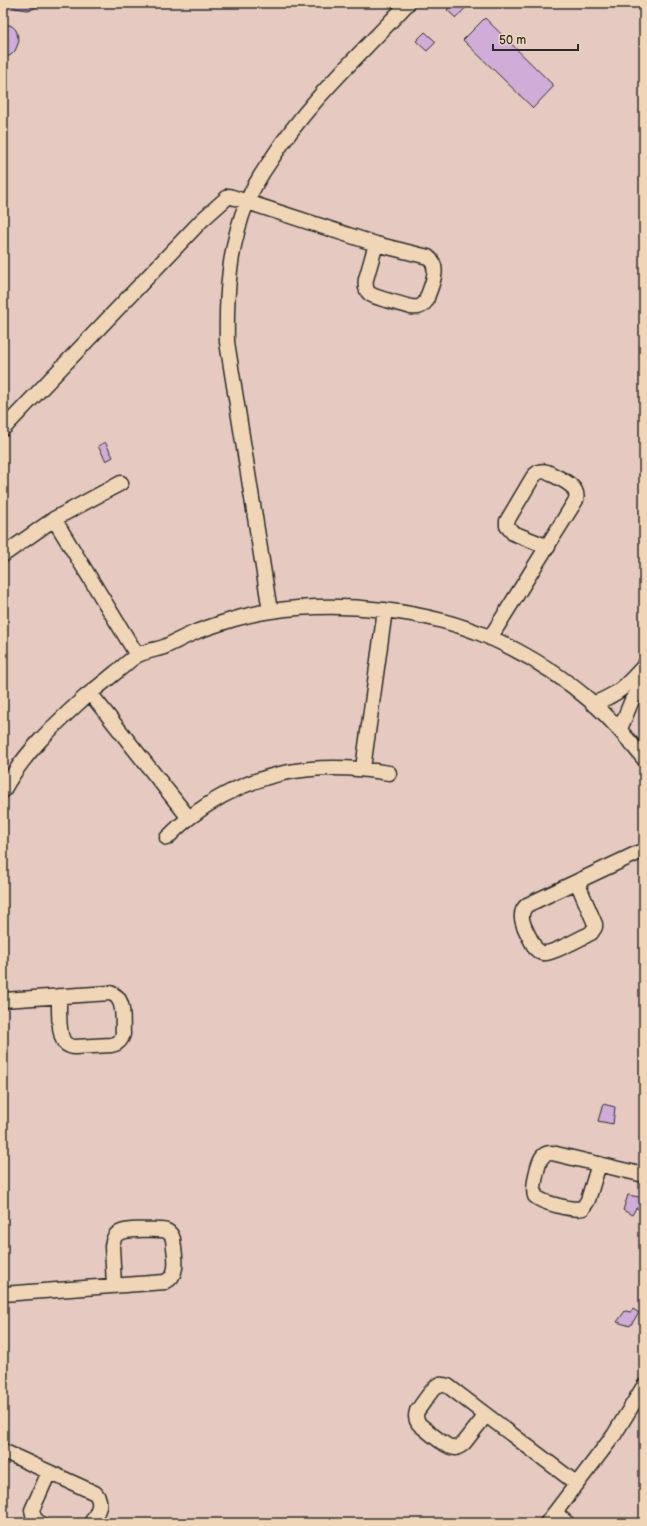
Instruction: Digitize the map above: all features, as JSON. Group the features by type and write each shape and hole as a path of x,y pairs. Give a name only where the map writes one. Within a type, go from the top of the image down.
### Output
{"street":[{"path":"270,611 227,342 226,306 229,271 236,236 247,202 263,172 278,149 302,117 408,3"},
{"path":"3,429 202,220 229,196 376,244 428,258 433,261 435,272 424,305 420,307 412,307 375,296 367,289 365,284 366,279 376,244"},
{"path":"490,638 548,547 576,500 576,491 572,487 547,472 540,471 533,476 507,521 507,526 513,533 548,547"},
{"path":"3,555 54,519 121,483"},
{"path":"54,519 137,655"},
{"path":"3,791 12,774 35,745 61,718 137,655 163,647 197,632 233,620 270,611 316,607 346,607 385,610 421,616 457,626 490,638 545,667 570,684 620,729 644,759"},
{"path":"363,768 385,610"},
{"path":"594,704 623,689 644,666"},
{"path":"620,729 632,700 644,684"},
{"path":"90,693 189,818"},
{"path":"167,838 189,818 220,797 253,781 289,771 326,766 363,768 388,773"},
{"path":"577,882 595,924 594,930 591,933 550,952 542,953 538,951 535,948 522,919 522,908 527,904 644,850"},
{"path":"3,1000 59,996 110,993 115,994 121,1003 122,1038 116,1044 111,1045 76,1047 66,1044 62,1034 59,996"},
{"path":"599,1164 588,1200 583,1208 574,1209 541,1201 535,1196 533,1189 540,1160 547,1153 552,1153 599,1164 644,1175"},
{"path":"3,1294 114,1286 165,1282 170,1280 174,1275 175,1270 174,1239 172,1235 165,1230 161,1230 125,1231 115,1236 112,1246 114,1286"},
{"path":"486,1415 461,1446 456,1448 447,1445 420,1425 416,1415 417,1411 434,1388 443,1384 448,1386 577,1484"},
{"path":"568,1523 551,1518 614,1434 644,1386"},
{"path":"3,1451 95,1493 100,1502 92,1523"},
{"path":"40,1523 35,1520 32,1510 49,1472"}],"building":[{"path":"9,3 42,3 33,9 27,10 15,8"},
{"path":"453,3 470,3 456,18 447,10"},
{"path":"485,18 554,86 533,108 463,40"},
{"path":"3,23 12,26 16,30 19,41 15,51 11,55 3,58"},
{"path":"425,32 436,42 427,51 416,41"},
{"path":"105,442 113,457 106,461 98,446"},
{"path":"603,1104 615,1107 613,1124 598,1121"},
{"path":"628,1195 644,1198 643,1209 636,1208 632,1215 623,1210"},
{"path":"633,1309 639,1313 630,1326 617,1322 625,1311 631,1312"}]}
